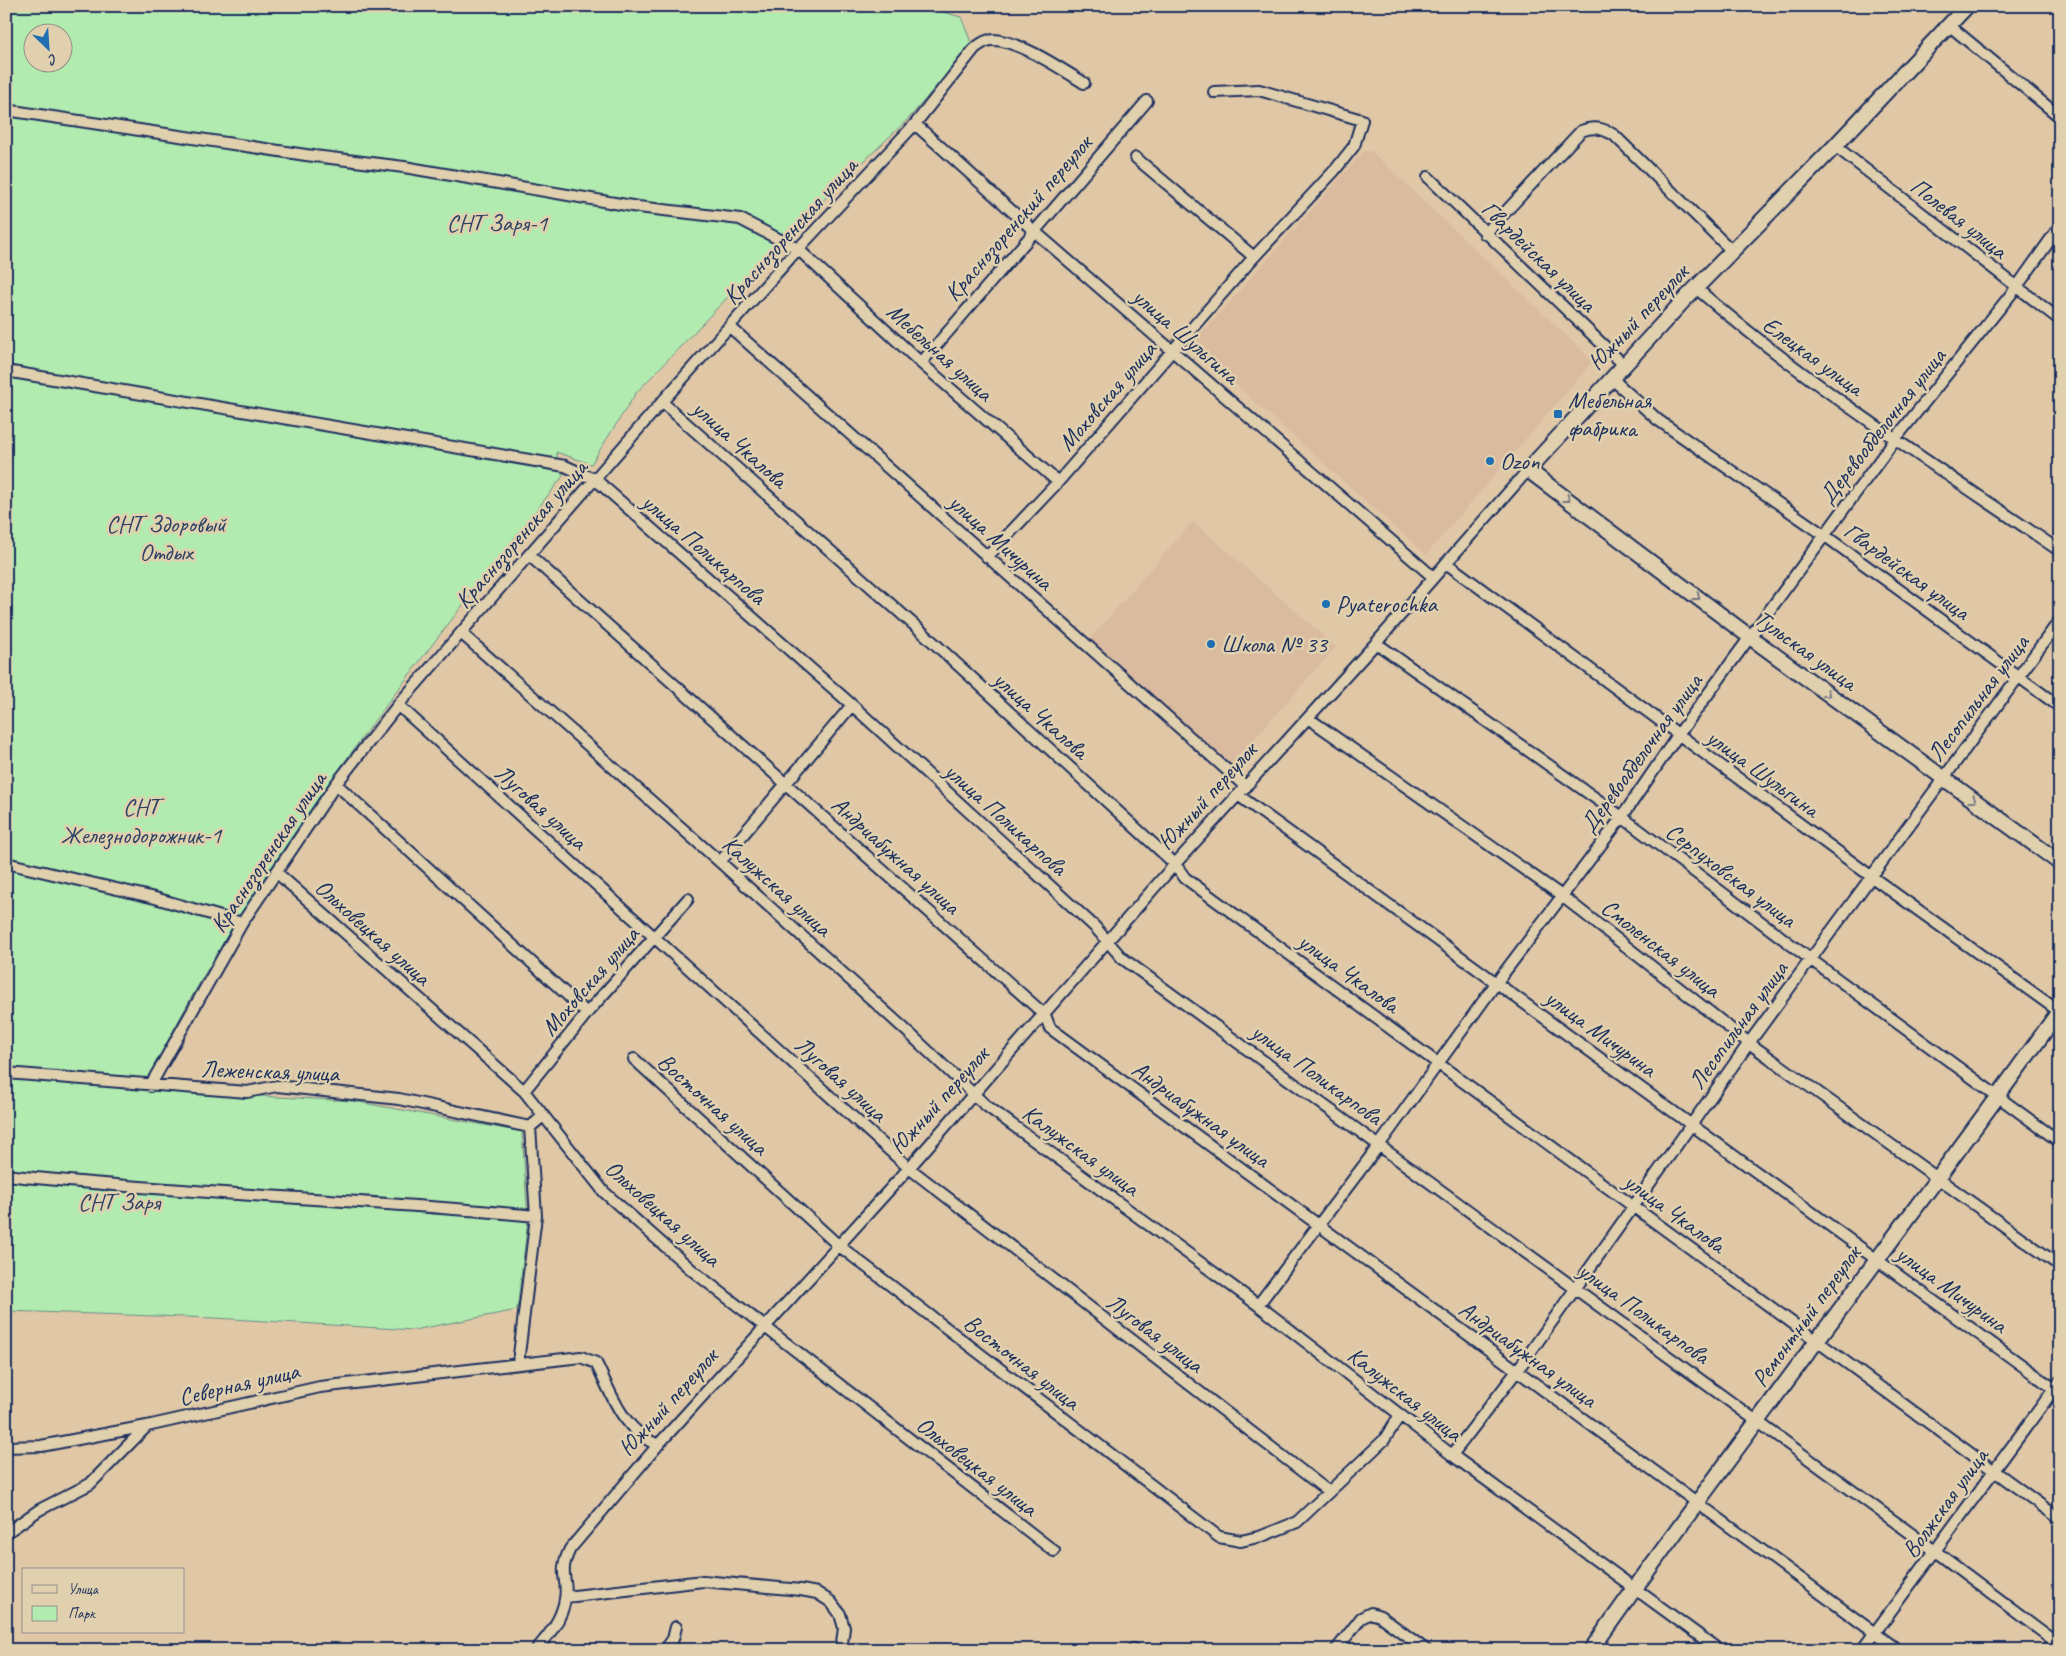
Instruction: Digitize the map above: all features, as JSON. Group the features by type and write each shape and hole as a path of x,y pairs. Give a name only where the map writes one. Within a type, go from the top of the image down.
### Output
{"main road":[{"name":"Южный переулок","path":"1528,470 1623,364 1835,146 1967,6"},
{"name":"Тульская улица","path":"1528,470 1750,637 2060,863"},
{"name":"Ремонтный переулок","path":"1591,1650 1756,1421 2060,1011"}],"street":[{"path":"1950,26 2060,117"},
{"name":"Краснозоренская улица","path":"150,1086 242,923 336,784 398,705 798,249 915,124 975,48 984,41 993,40 1010,44 1049,61 1084,83"},
{"name":"Моховская улица","path":"987,557 1058,482 1254,257 1335,170 1354,146 1362,120 1259,90 1214,92"},
{"name":"Краснозоренский переулок","path":"921,363 1147,101"},
{"name":"Мебельная улица","path":"6,110 306,155 404,167 638,206 740,219 798,249 921,363 1058,482"},
{"name":"улица Шульгина","path":"915,124 1433,577"},
{"path":"1486,234 1580,132 1590,128 1601,128 1614,135 1732,251"},
{"name":"Полевая улица","path":"1835,146 2016,288 2060,320"},
{"path":"1136,158 1254,257"},
{"name":"Гвардейская улица","path":"1428,177 1623,364"},
{"name":"Деревообделочная улица","path":"1258,1305 1380,1144 1498,982 1622,817 1678,735 1896,438 2016,288 2060,226"},
{"name":"Елецкая улица","path":"1696,288 1760,343 1822,389 2060,551"},
{"name":"улица Мичурина","path":"730,327 1246,787"},
{"name":"улица Поликарпова","path":"6,371 565,466 596,480 852,705 1095,927 1122,958 1380,1144 1935,1551 2060,1645"},
{"name":"Гвардейская улица","path":"1610,378 1658,420 1824,535 2060,708"},
{"name":"улица Чкалова","path":"662,402 921,631 1175,864 1185,878 1632,1206 1817,1339 2060,1519"},
{"name":"Южный переулок","path":"536,1650 550,1633 560,1615 566,1597 562,1569 570,1549 658,1445 909,1168 1045,1015 1175,864 1376,643 1528,470"},
{"name":"Андриабужная улица","path":"529,555 1045,1015 1050,1028 1898,1650"},
{"name":"улица Шульгина","path":"1446,563 1872,878 2060,1011"},
{"name":"Лесопильная улица","path":"1452,1455 1517,1371 1749,1043 2060,620"},
{"name":"Калужская улица","path":"461,633 720,862 910,1034 974,1095 1258,1305 1452,1455 1719,1650"},
{"name":"Серпуховская улица","path":"1376,643 1622,817 1810,959 2060,1142"},
{"name":"Луговая улица","path":"398,705 909,1168 1329,1492"},
{"path":"720,862 787,785 852,705"},
{"name":"Смоленская улица","path":"1308,718 1562,896 1749,1043 2060,1266"},
{"path":"336,784 587,1013"},
{"name":"улица Мичурина","path":"1238,795 2058,1388"},
{"path":"6,863 155,898 242,923"},
{"name":"Ольховецкая улица","path":"276,872 524,1091 542,1117 604,1192 693,1270 1054,1551"},
{"name":"Моховская улица","path":"524,1091 587,1013 656,938 688,899"},
{"name":"Восточная улица","path":"634,1059 838,1245 1219,1537 1241,1541 1262,1536 1298,1522 1384,1440 1400,1415"},
{"name":"Леженская улица","path":"6,1073 150,1086 247,1092 277,1086 399,1099 530,1127"},
{"path":"518,1362 536,1216 530,1127 542,1117"},
{"path":"6,1175 222,1194 446,1207 536,1216"},
{"name":"Северная улица","path":"6,1447 41,1446 147,1426 320,1387 518,1362 581,1357 596,1363 617,1406 634,1432 658,1445"},
{"name":"Волжская улица","path":"1862,1650 1994,1469 2058,1388"},
{"path":"6,1533 39,1510 90,1484 147,1426"},
{"path":"566,1597 703,1581 801,1590 817,1594 831,1602 840,1614 844,1628 840,1650"},
{"path":"1336,1650 1361,1618 1371,1613 1380,1616 1426,1650"},
{"path":"666,1650 673,1639 676,1628"}],"shaded area":[{"path":"1364,151 1371,151 1593,361 1426,555 1191,345"},
{"name":"Школа № 33","path":"1193,521 1336,647 1229,767 1087,642"}],"green space":[{"path":"6,6 922,6 961,17 972,45 909,118 789,233 636,393 591,464 556,452 563,476 392,697 284,849 233,927 186,1007 143,1090 353,1101 522,1132 528,1220 517,1310 414,1330 215,1318 6,1311"}],"place":[{"name":"Мебельная фабрика","path":"1558,414"},
{"name":"Ozon","path":"1490,461"},
{"name":"Pyaterochka","path":"1326,604"},
{"name":"Школа № 33","path":"1211,644"}],"park label":[{"name":"СНТ Заря-1","path":"497,223"},
{"name":"СНТ Здоровый Отдых","path":"166,538"},
{"name":"СНТ Железнодорожник-1","path":"141,821"},
{"name":"СНТ Заря","path":"119,1202"}]}
